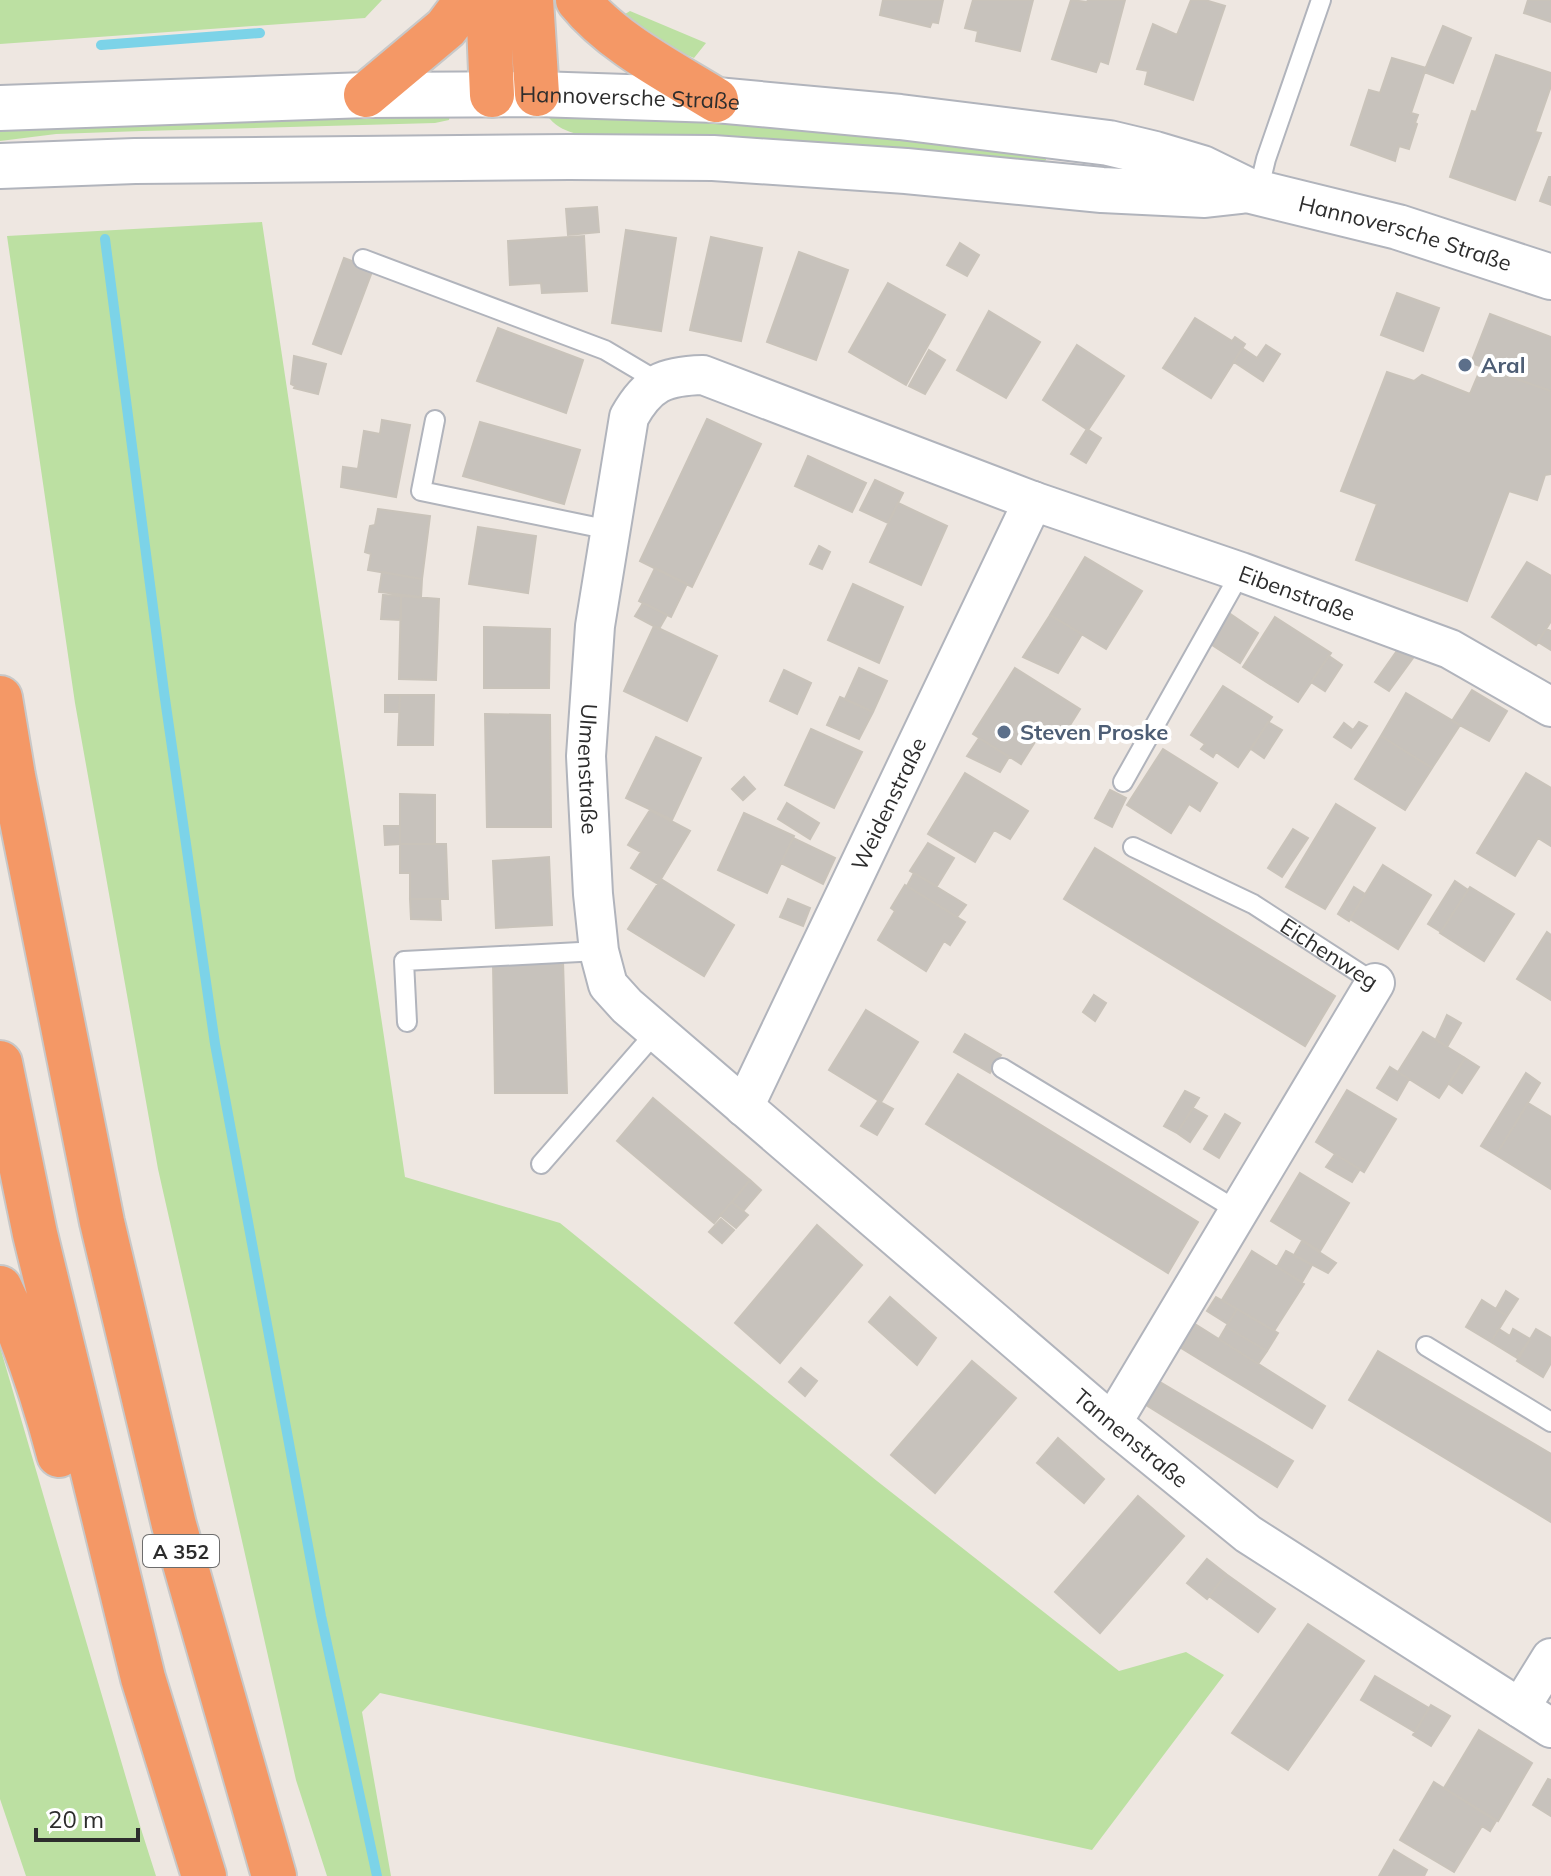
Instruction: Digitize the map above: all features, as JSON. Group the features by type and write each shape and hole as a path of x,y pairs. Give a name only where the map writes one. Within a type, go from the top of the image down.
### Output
{"highway":[{"path":"366,95 446,28 467,0"},
{"path":"488,0 492,95"},
{"path":"531,0 537,94"},
{"path":"578,0 593,18 716,100"},
{"name":"A 352","path":"0,698 102,1222 174,1525 274,1876"},
{"name":"A 352","path":"0,1063 35,1234 143,1678 204,1876"},
{"path":"0,1288 47,1407 101,1618 143,1678"}],"main road":[{"name":"Hannoversche Straße","path":"0,108 366,95 537,94 716,100 900,117 1109,143 1202,168 1253,191 1398,227 1551,277"},
{"path":"514,158 537,94"},
{"path":"492,95 514,158"},
{"name":"Hannoversche Straße","path":"0,166 135,161 713,158 906,171 1102,190 1205,195 1253,191"}],"street":[{"path":"659,382 678,375 703,375 1033,501"},
{"name":"Ulmenstraße","path":"659,382 641,395 629,417 595,626 586,756 599,951 608,985 656,1032 744,1107"},
{"name":"Eibenstraße","path":"1033,501 1241,572 1450,649 1551,707"},
{"name":"Weidenstraße","path":"744,1107 1033,501"},
{"name":"Eichenweg","path":"1112,1423 1375,983"},
{"name":"Tannenstraße","path":"744,1107 1112,1423 1248,1534 1535,1718"},
{"path":"1535,1718 1551,1658"}],"lane":[{"path":"1253,191 1321,0"},
{"path":"363,259 605,350 659,382"},
{"path":"435,420 421,491 610,530"},
{"path":"1123,782 1241,572"},
{"name":"Eichenweg","path":"1133,847 1253,904 1375,983"},
{"path":"407,1022 404,961 599,951"},
{"path":"541,1164 656,1032"},
{"path":"1002,1068 1238,1211"},
{"path":"1426,1346 1551,1422"}],"green space":[{"path":"0,0 382,0 365,18 0,44"},
{"path":"630,11 706,43 694,58 609,24"},
{"path":"545,112 697,116 1046,154 1046,160 1039,165 602,138 563,129"},
{"path":"450,115 449,120 435,123 56,134 0,141 0,123"},
{"path":"262,222 405,1177 560,1223 877,1481 1119,1671 1186,1652 1224,1675 1092,1850 380,1693 362,1712 391,1876 327,1876 296,1780 158,1169 75,703 7,236"},
{"path":"0,1347 156,1876 26,1876 0,1799"}],"building":[{"path":"883,0 943,0 938,23 932,22 930,27 880,15"},
{"path":"973,0 1033,0 1020,51 976,41 978,31 965,28"},
{"path":"1071,0 1125,0 1108,64 1100,61 1096,72 1052,59"},
{"path":"1191,0 1205,0 1225,6 1193,100 1145,84 1148,71 1137,69 1153,24 1177,35"},
{"path":"1528,0 1551,0 1551,22 1524,13"},
{"path":"1443,26 1471,38 1453,83 1424,72"},
{"path":"1496,55 1551,73 1551,86 1535,132 1541,133 1515,200 1450,177 1472,111 1476,112"},
{"path":"1392,58 1426,68 1411,113 1418,115 1409,149 1399,146 1395,161 1351,145 1369,90 1380,93"},
{"path":"1551,177 1551,205 1540,201"},
{"path":"597,207 599,232 568,235 566,209"},
{"path":"626,230 676,238 661,331 612,323"},
{"path":"584,236 587,291 542,293 541,283 510,285 508,241"},
{"path":"711,237 762,248 741,341 690,330"},
{"path":"960,243 979,255 967,276 947,265"},
{"path":"799,252 848,270 816,360 767,342"},
{"path":"344,258 373,269 341,354 313,344"},
{"path":"888,283 945,315 906,385 849,352"},
{"path":"1397,293 1439,308 1423,351 1381,335"},
{"path":"989,311 1040,342 1006,398 957,370"},
{"path":"1490,314 1551,337 1551,391 1471,363"},
{"path":"1195,318 1232,341 1235,337 1245,344 1211,398 1163,368"},
{"path":"498,328 583,360 566,413 477,381"},
{"path":"1077,345 1124,376 1088,430 1043,400"},
{"path":"1266,345 1280,354 1263,381 1234,362 1242,348 1257,358"},
{"path":"929,350 945,360 925,394 909,386"},
{"path":"294,356 326,364 318,394 294,388 291,384"},
{"path":"1490,370 1551,391 1551,474 1545,475 1537,500 1509,491 1467,601 1356,560 1377,504 1341,491 1387,372 1414,381 1422,375 1470,394 1478,375"},
{"path":"707,419 761,444 692,587 640,561"},
{"path":"382,420 410,425 396,497 341,487 343,467 358,469 364,431 380,434"},
{"path":"480,422 580,450 564,504 463,476"},
{"path":"1087,429 1101,438 1086,463 1071,454"},
{"path":"808,456 866,483 852,512 795,486"},
{"path":"875,480 903,493 888,523 860,510"},
{"path":"898,503 947,526 921,585 870,562"},
{"path":"378,509 430,516 422,579 368,570 371,554 365,552 370,526 375,525"},
{"path":"478,527 536,536 528,593 469,584"},
{"path":"819,546 830,552 822,569 810,564"},
{"path":"1085,557 1142,591 1106,649 1050,615"},
{"path":"1527,562 1551,576 1551,621 1536,645 1492,617"},
{"path":"655,568 687,584 671,617 639,601"},
{"path":"382,572 422,579 421,597 379,592"},
{"path":"853,584 903,607 879,663 828,640"},
{"path":"383,595 401,596 401,620 381,619"},
{"path":"401,596 439,599 436,680 399,679"},
{"path":"643,603 667,615 659,629 635,616"},
{"path":"1229,613 1258,633 1240,663 1212,645"},
{"path":"1050,615 1082,634 1058,673 1023,657"},
{"path":"1275,617 1331,653 1298,702 1243,667"},
{"path":"654,626 717,656 687,721 624,691"},
{"path":"484,627 550,629 549,688 484,688"},
{"path":"1546,629 1551,631 1551,650 1538,642"},
{"path":"1399,648 1413,658 1389,691 1375,682"},
{"path":"1329,656 1342,665 1325,691 1311,682"},
{"path":"859,668 887,681 873,712 845,699"},
{"path":"1015,668 1080,709 1062,738 1045,726 1021,764 973,734"},
{"path":"784,670 811,683 797,714 770,701"},
{"path":"1223,686 1272,717 1238,767 1216,752 1213,757 1201,749 1205,744 1191,735"},
{"path":"1472,690 1507,711 1489,741 1452,721"},
{"path":"1406,693 1460,725 1432,768 1381,736"},
{"path":"385,695 400,695 399,712 385,712"},
{"path":"400,695 434,695 433,745 398,745"},
{"path":"840,697 873,712 859,739 827,725"},
{"path":"485,714 550,715 551,827 487,827"},
{"path":"1268,722 1282,730 1264,758 1251,749"},
{"path":"1359,722 1367,726 1351,748 1334,737 1344,723 1353,730"},
{"path":"811,729 862,752 834,808 785,785"},
{"path":"1381,736 1432,768 1405,810 1355,779"},
{"path":"656,737 701,758 672,820 626,798"},
{"path":"979,738 1009,757 1000,772 967,756"},
{"path":"1163,749 1217,783 1200,811 1189,804 1171,833 1127,805"},
{"path":"965,773 1028,811 1010,839 994,830 975,862 928,834"},
{"path":"1526,773 1551,788 1551,846 1538,838 1515,876 1477,853"},
{"path":"744,777 755,789 743,800 732,789"},
{"path":"1110,790 1126,798 1112,827 1095,818"},
{"path":"400,794 435,795 435,844 400,844"},
{"path":"787,803 819,823 810,839 778,819"},
{"path":"1336,804 1375,828 1325,909 1286,887"},
{"path":"650,810 690,831 658,884 631,868 641,852 628,845"},
{"path":"744,813 794,836 767,893 718,870"},
{"path":"384,826 400,826 400,844 385,845"},
{"path":"1293,829 1308,838 1282,877 1268,868"},
{"path":"793,838 835,858 823,884 781,863"},
{"path":"928,843 954,858 937,886 910,871"},
{"path":"400,844 446,844 448,899 410,899 410,873 400,873"},
{"path":"1095,848 1335,996 1305,1046 1064,899"},
{"path":"549,857 552,925 496,928 493,861"},
{"path":"1383,865 1431,895 1398,949 1350,919"},
{"path":"914,873 966,905 957,917 907,886"},
{"path":"661,879 734,925 704,976 628,929"},
{"path":"1455,881 1468,890 1441,932 1428,924"},
{"path":"905,885 965,922 950,945 944,941 926,971 878,940 895,911 891,908"},
{"path":"1354,887 1365,894 1349,921 1338,914"},
{"path":"1470,887 1514,914 1484,961 1440,933"},
{"path":"410,899 440,899 441,920 411,919"},
{"path":"788,899 810,908 803,926 780,917"},
{"path":"1547,932 1551,935 1551,1000 1517,979"},
{"path":"563,961 567,1093 495,1093 493,963"},
{"path":"1094,995 1106,1003 1095,1021 1083,1012"},
{"path":"866,1010 918,1042 881,1102 829,1070"},
{"path":"1447,1015 1461,1023 1447,1047 1436,1039"},
{"path":"1423,1032 1465,1058 1439,1098 1398,1072"},
{"path":"965,1034 1001,1055 990,1073 954,1052"},
{"path":"1465,1058 1479,1067 1462,1093 1449,1084"},
{"path":"1390,1067 1409,1079 1397,1100 1377,1088"},
{"path":"1526,1073 1540,1083 1496,1155 1481,1146"},
{"path":"958,1074 1198,1222 1168,1273 926,1124"},
{"path":"1347,1090 1396,1119 1364,1172 1316,1142"},
{"path":"1185,1091 1199,1098 1177,1133 1164,1126"},
{"path":"653,1098 750,1180 714,1223 617,1141"},
{"path":"878,1101 893,1109 877,1135 861,1126"},
{"path":"1528,1103 1551,1117 1551,1189 1496,1155"},
{"path":"1193,1108 1207,1116 1190,1142 1177,1133"},
{"path":"1225,1114 1240,1123 1219,1158 1204,1149"},
{"path":"1335,1154 1360,1169 1352,1182 1326,1167"},
{"path":"1300,1173 1349,1203 1320,1251 1271,1221"},
{"path":"750,1180 761,1190 743,1211 732,1202"},
{"path":"732,1202 748,1215 736,1228 720,1215"},
{"path":"721,1219 734,1230 722,1243 709,1232"},
{"path":"817,1225 862,1265 780,1363 735,1323"},
{"path":"1302,1241 1336,1263 1328,1273 1294,1255"},
{"path":"1252,1251 1304,1284 1274,1331 1222,1300"},
{"path":"1286,1251 1312,1265 1302,1282 1277,1267"},
{"path":"1506,1291 1518,1299 1507,1316 1496,1309"},
{"path":"890,1297 936,1338 917,1365 869,1322"},
{"path":"1216,1297 1237,1309 1228,1324 1207,1311"},
{"path":"1482,1300 1507,1316 1491,1342 1466,1327"},
{"path":"1237,1309 1278,1333 1267,1351 1226,1327"},
{"path":"1195,1324 1325,1406 1312,1428 1181,1348"},
{"path":"1226,1327 1267,1351 1258,1364 1219,1339"},
{"path":"1499,1329 1510,1336 1513,1329 1530,1339 1517,1358 1491,1342"},
{"path":"1536,1329 1551,1338 1551,1363 1543,1377 1517,1361"},
{"path":"1378,1351 1551,1454 1551,1522 1349,1400"},
{"path":"972,1361 1016,1398 935,1493 891,1455"},
{"path":"801,1368 817,1381 805,1396 789,1382"},
{"path":"1160,1382 1293,1461 1277,1487 1146,1405"},
{"path":"1058,1438 1104,1479 1084,1503 1037,1463"},
{"path":"1138,1496 1184,1536 1100,1633 1055,1592"},
{"path":"1207,1559 1226,1574 1207,1599 1187,1583"},
{"path":"1226,1574 1275,1609 1258,1632 1209,1596"},
{"path":"1308,1624 1364,1661 1288,1770 1232,1733"},
{"path":"1375,1676 1429,1708 1415,1732 1361,1700"},
{"path":"1431,1705 1450,1716 1431,1746 1413,1735"},
{"path":"1479,1730 1532,1763 1498,1821 1444,1788"},
{"path":"1548,1779 1551,1780 1551,1816 1533,1805"},
{"path":"1434,1782 1496,1821 1490,1831 1482,1826 1454,1872 1400,1840"},
{"path":"1394,1850 1427,1870 1424,1876 1379,1876"}],"waterway":[{"path":"101,45 260,33"},
{"path":"105,239 164,692 215,1044 321,1616 377,1876"}],"place":[{"name":"Aral","path":"1465,365"},
{"name":"Steven Proske","path":"1004,732"}]}
